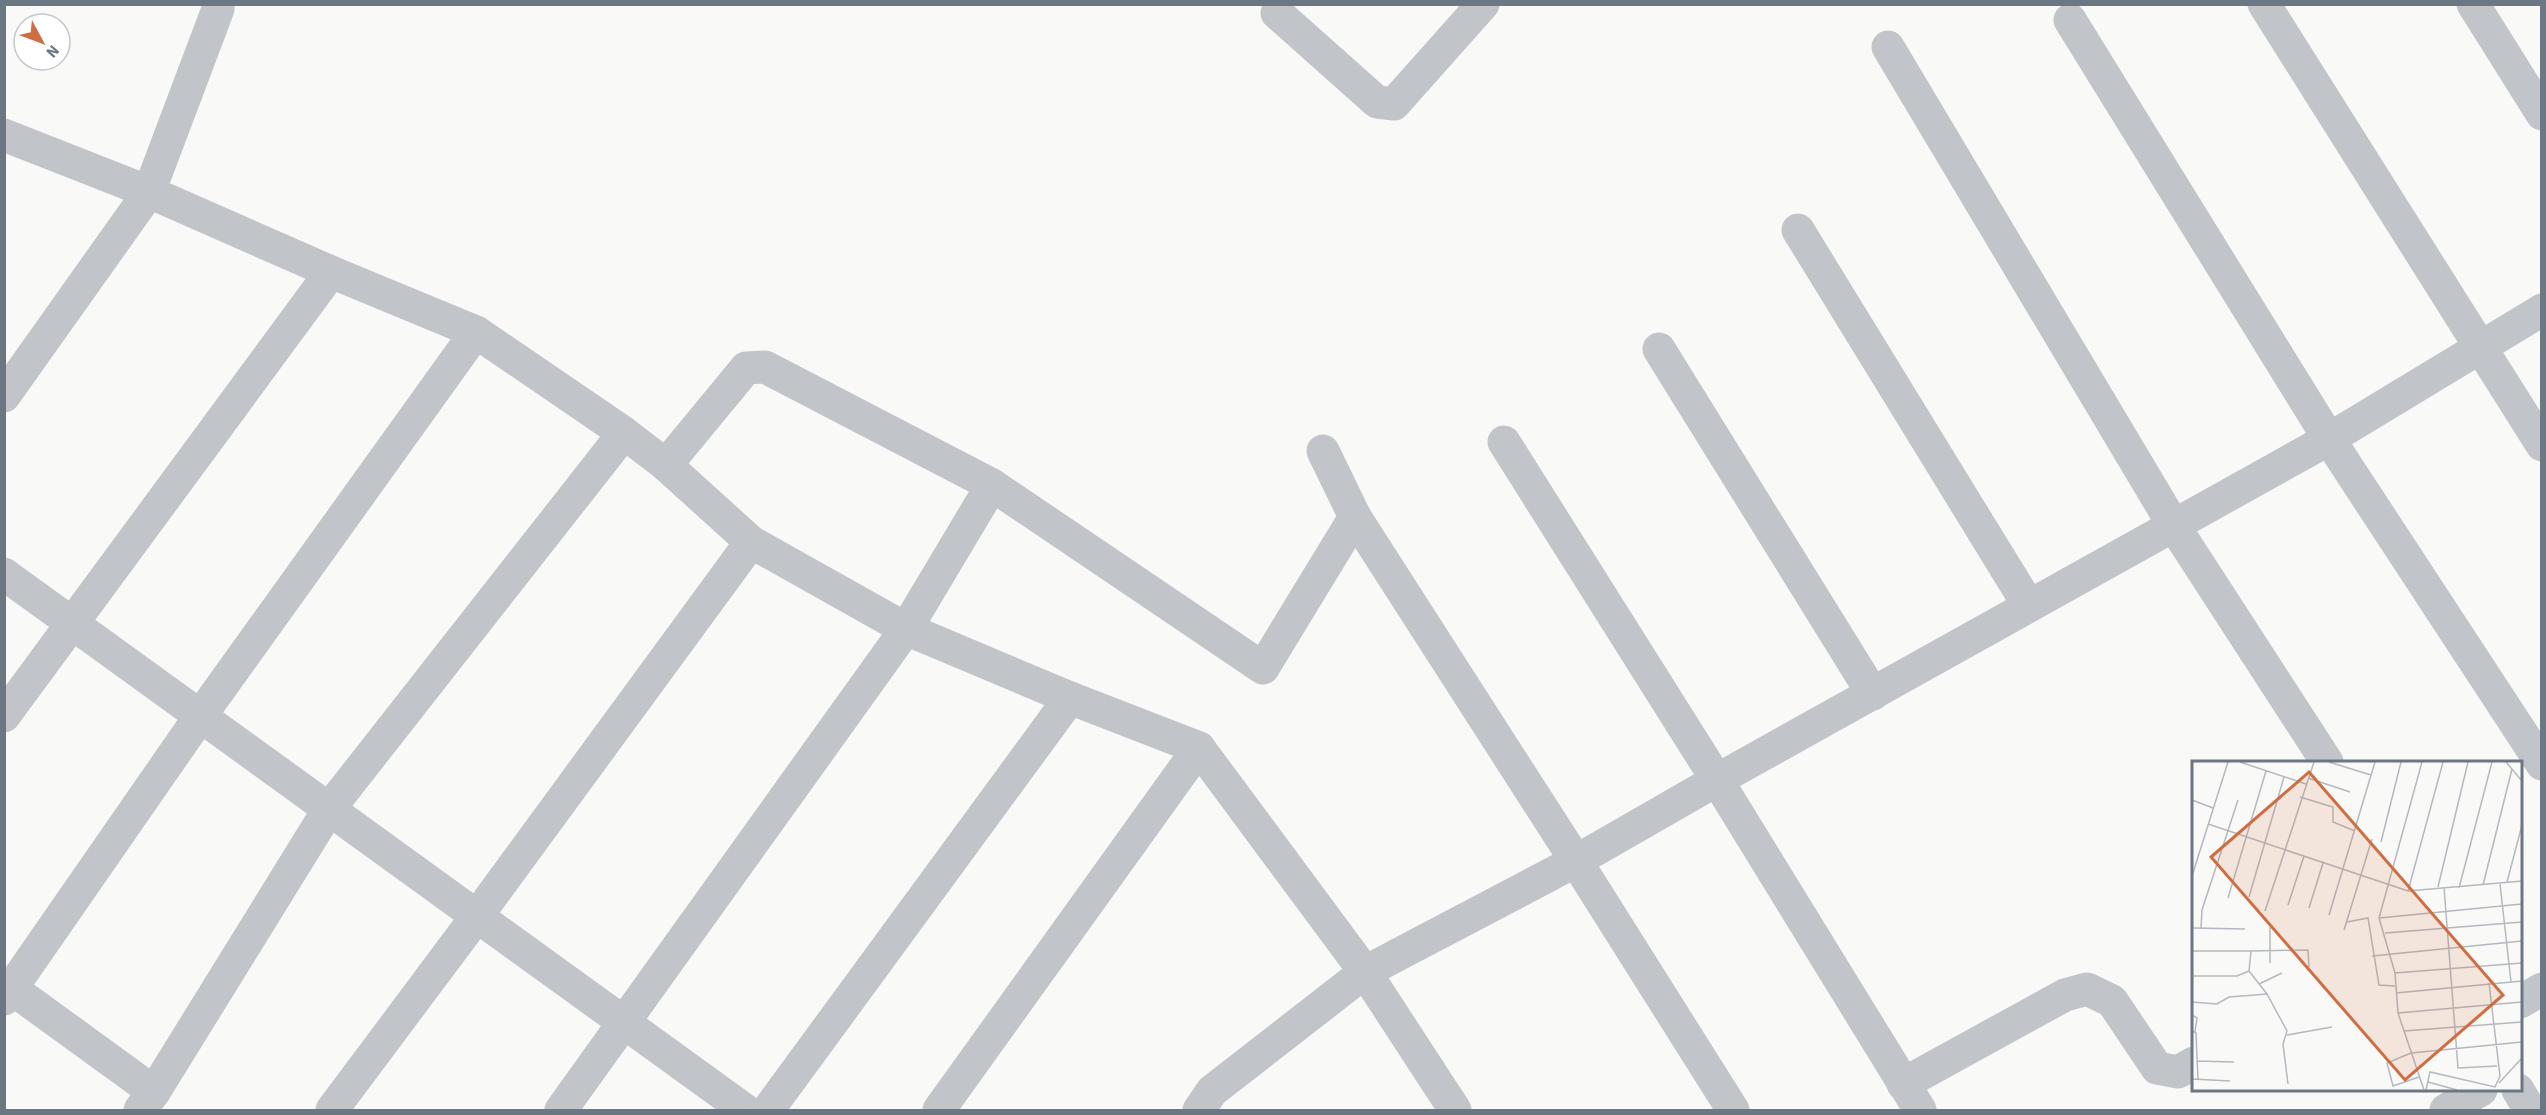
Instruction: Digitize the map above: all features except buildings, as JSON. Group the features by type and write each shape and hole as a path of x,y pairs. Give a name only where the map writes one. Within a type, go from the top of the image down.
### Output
{"street":[{"path":"4,396 149,192 218,4"},
{"path":"1277,13 1377,102 1394,104 1483,4"},
{"path":"2264,4 2541,445"},
{"path":"2473,4 2541,114"},
{"path":"2070,20 2330,439 2541,764"},
{"path":"1888,47 2174,525 2326,761"},
{"path":"4,135 149,192 331,272 476,332 624,433 666,465 751,542 906,629 1070,698 1198,748 1365,972 1455,1110"},
{"path":"1798,230 2029,606"},
{"path":"4,716 331,272"},
{"path":"1212,1104 1365,972 1576,861 1717,780 2330,439 2541,309"},
{"path":"476,332 201,715 7,991 147,1101 328,809 624,433"},
{"path":"1659,349 1873,694"},
{"path":"666,465 746,368 765,366 992,484 1263,668 1355,517"},
{"path":"1504,442 1717,780 1911,1097 2065,995 2087,989 2112,1001 2157,1068 2178,1072 2192,1064"},
{"path":"1323,451 1355,517 1576,861 1732,1110"},
{"path":"561,1110 906,629 992,484"},
{"path":"332,1110 751,542"},
{"path":"4,574 745,1110"},
{"path":"768,1110 1070,698"},
{"path":"939,1110 1198,748"},
{"path":"2522,1001 2541,988"},
{"path":"2446,1110 2478,1091"},
{"path":"2519,1091 2530,1110"}]}
